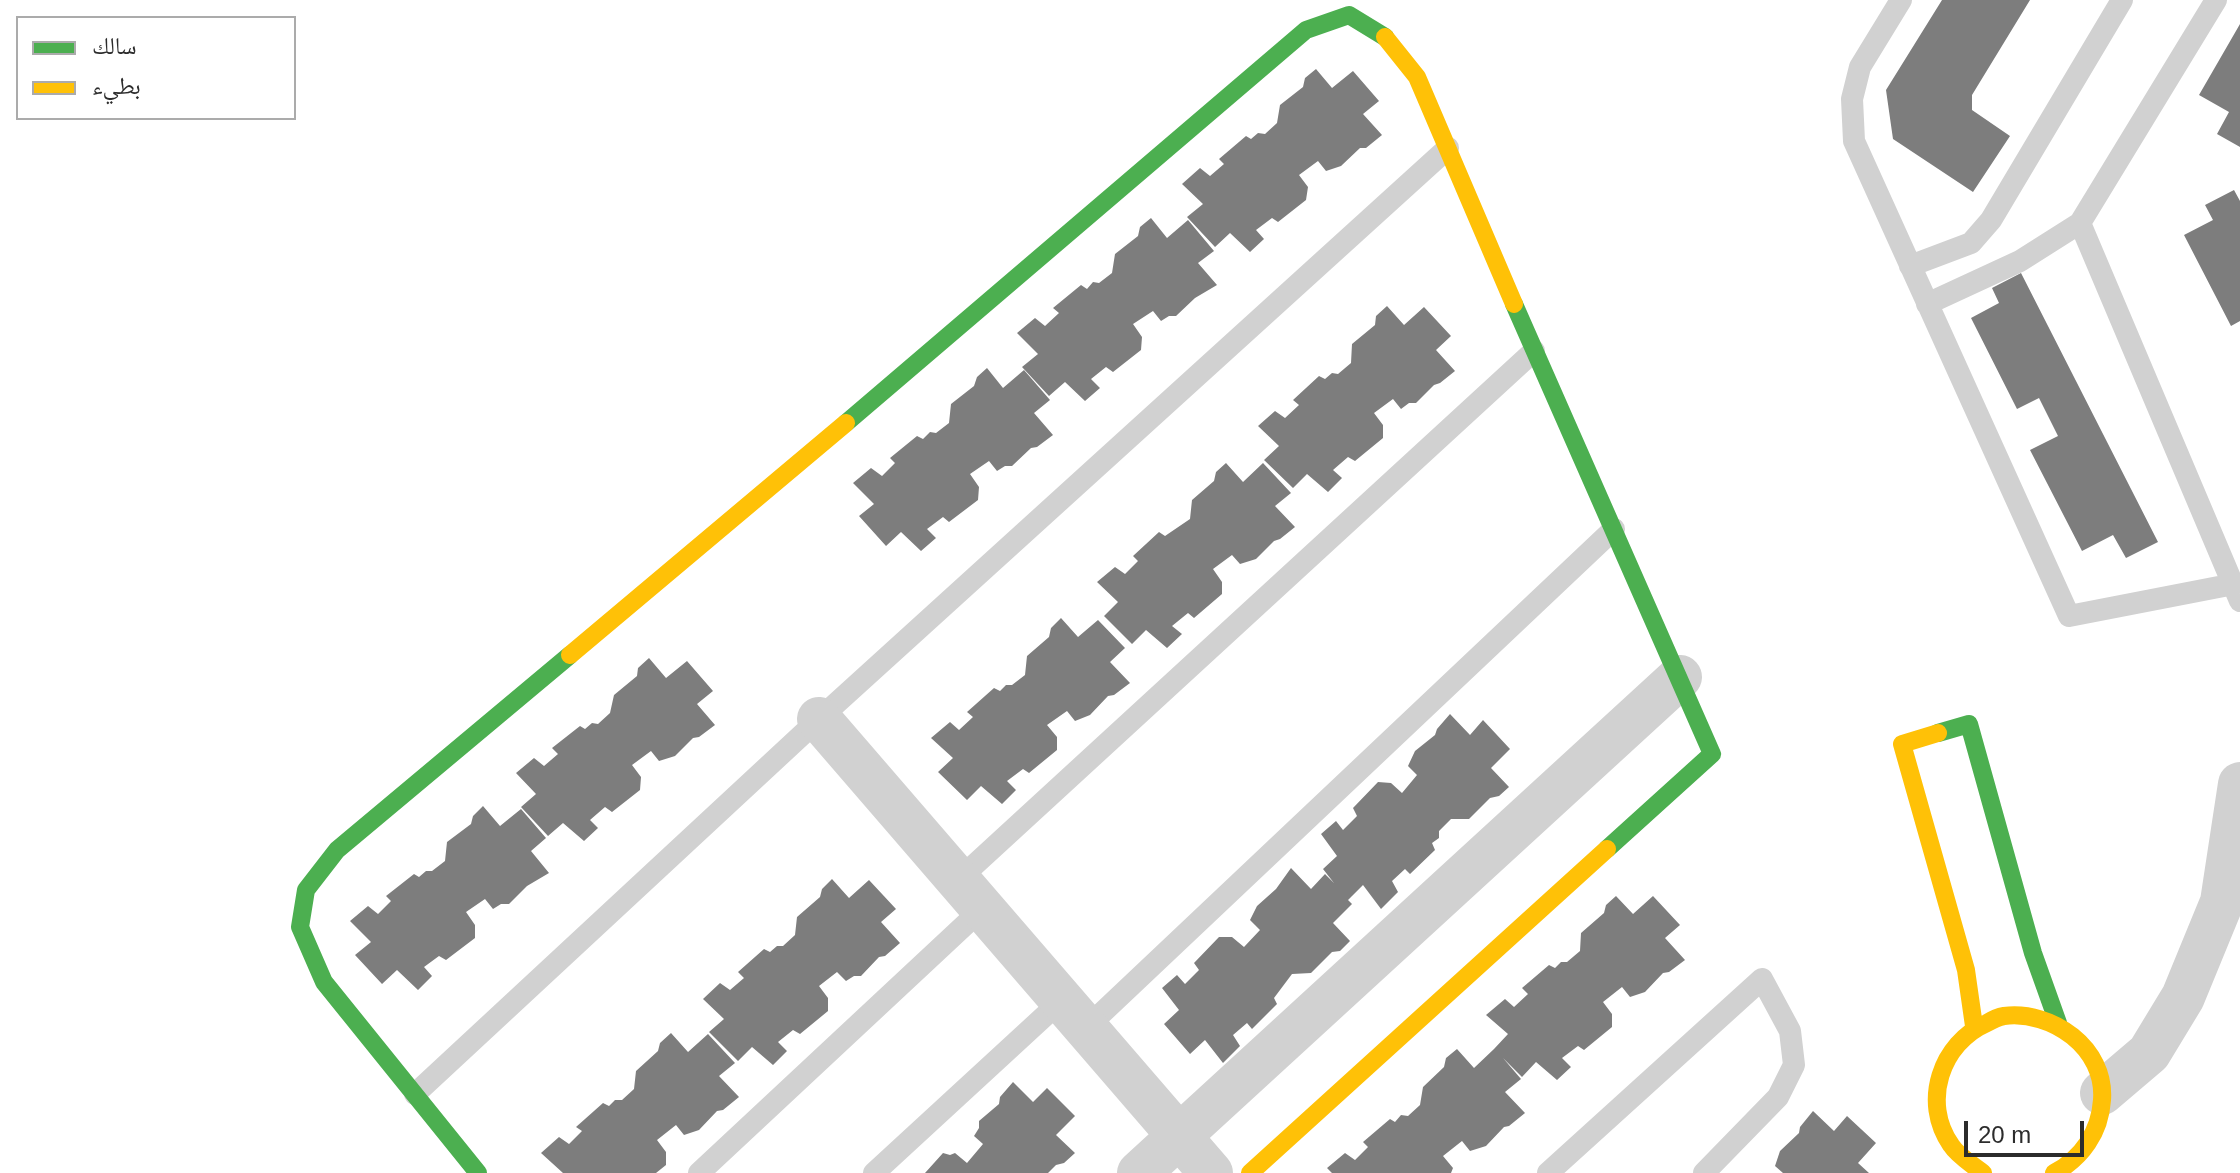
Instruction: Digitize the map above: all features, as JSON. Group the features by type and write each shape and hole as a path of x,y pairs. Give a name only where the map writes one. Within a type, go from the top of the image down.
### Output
{"street":[{"path":"478,1173 324,982 300,927 306,890 337,850 778,481 1306,30 1349,15 1382,34 1417,77 1712,754 1250,1173"},
{"path":"1139,1173 1680,677"},
{"path":"819,719 1211,1173"},
{"path":"1974,1026 1966,970 1902,744 1969,724 2033,953 2058,1023"},
{"path":"2102,1093 2149,1053 2183,997 2222,902 2240,784"},
{"path":"1983,1173 1965,1168 1948,1143 1938,1119 1934,1093 1941,1066 1954,1044 1974,1026 2001,1015 2030,1014 2058,1023 2080,1040 2096,1065 2102,1093 2099,1122 2086,1148 2060,1171"}],"lane":[{"path":"1901,0 1860,67 1852,99 1854,141 2069,616 2237,592 2080,223"},
{"path":"1910,266 1971,243 1991,220 2122,0"},
{"path":"1927,304 2020,261 2080,223 2216,0"},
{"path":"415,1094 819,719 1448,148"},
{"path":"699,1173 970,894 1534,351"},
{"path":"874,1173 1074,1014 1614,529"},
{"path":"1548,1173 1762,979 1790,1031 1794,1065 1778,1097 1704,1173"}],"building":[{"path":"1942,0 2030,0 1972,95 1972,110 2010,136 1973,192 1893,139 1886,90"},
{"path":"2240,24 2240,147 2217,134 2229,112 2199,95"},
{"path":"1316,69 1332,88 1353,71 1379,101 1363,114 1382,135 1366,148 1360,148 1341,166 1326,171 1318,161 1299,175 1308,187 1306,200 1278,222 1272,218 1256,230 1264,239 1250,252 1230,233 1215,247 1187,217 1203,204 1182,184 1200,168 1210,176 1224,164 1219,159 1246,136 1251,139 1258,133 1265,134 1277,123 1280,105 1303,87 1305,78"},
{"path":"2234,190 2240,201 2240,321 2231,326 2184,235 2213,220 2205,205"},
{"path":"1151,218 1167,238 1188,220 1214,251 1198,263 1217,285 1195,298 1176,316 1161,321 1153,311 1133,324 1142,337 1141,350 1113,372 1106,367 1091,379 1100,388 1085,401 1065,382 1049,396 1022,367 1038,354 1017,333 1035,318 1045,326 1059,313 1053,308 1081,285 1087,289 1093,282 1099,283 1112,273 1115,254 1138,236 1140,227"},
{"path":"2021,273 2158,542 2126,558 2113,535 2082,551 2030,450 2058,436 2039,398 2017,409 1971,318 1999,303 1992,288"},
{"path":"1387,306 1404,325 1424,307 1451,336 1436,350 1455,371 1434,385 1416,403 1409,403 1401,409 1393,399 1374,413 1383,425 1383,438 1355,461 1348,457 1333,470 1342,478 1328,492 1307,474 1293,488 1264,460 1279,446 1258,426 1275,411 1285,418 1299,405 1293,400 1319,376 1325,379 1332,373 1338,374 1351,363 1352,344 1375,325 1376,316"},
{"path":"987,368 1003,388 1024,370 1050,400 1034,413 1053,435 1031,448 1012,466 997,471 989,461 970,474 979,487 978,500 949,522 943,517 927,529 936,538 921,551 901,532 886,546 859,516 874,504 853,483 871,468 882,476 895,463 890,458 917,436 923,439 949,423 951,404 974,386 977,377"},
{"path":"1226,463 1243,482 1263,463 1291,493 1275,506 1295,527 1274,541 1256,559 1240,564 1232,555 1213,569 1222,582 1222,594 1194,618 1188,613 1172,626 1182,634 1167,648 1146,630 1132,644 1104,616 1118,602 1097,582 1115,567 1125,574 1138,561 1133,556 1159,532 1165,536 1190,519 1192,500 1214,481 1216,472"},
{"path":"1061,618 1078,637 1098,620 1125,648 1110,662 1130,683 1108,696 1090,715 1075,721 1067,711 1047,725 1057,737 1057,750 1029,773 1023,769 1007,781 1016,790 1002,804 981,786 967,800 938,772 953,758 931,738 950,722 959,730 973,717 967,712 994,688 1000,691 1025,675 1027,656 1049,637 1051,628"},
{"path":"649,658 666,678 687,661 713,691 697,704 715,725 693,738 675,756 659,761 651,751 632,765 641,777 640,790 612,812 605,807 590,820 598,828 584,841 563,823 548,836 521,807 536,794 516,773 534,758 544,766 558,754 552,748 580,726 585,729 592,723 598,724 610,713 614,695 637,676 638,668"},
{"path":"1450,714 1470,735 1483,720 1510,749 1491,768 1509,787 1499,796 1490,798 1469,819 1451,819 1432,843 1435,850 1410,874 1405,869 1392,881 1398,892 1381,909 1363,885 1348,900 1352,904 1333,923 1350,941 1340,951 1332,952 1311,973 1292,974 1274,998 1277,1004 1252,1029 1247,1023 1233,1035 1240,1046 1223,1063 1205,1040 1190,1054 1164,1024 1179,1010 1162,988 1177,975 1185,984 1199,970 1194,963 1219,937 1232,937 1244,947 1260,930 1250,920 1257,906 1276,889 1291,868 1311,889 1325,874 1334,883 1323,869 1337,856 1321,834 1336,821 1343,830 1357,816 1353,808 1378,782 1391,783 1402,793 1417,775 1408,766 1415,751 1435,735"},
{"path":"483,806 500,826 521,809 546,838 531,851 549,873 527,886 509,904 493,909 485,899 466,912 475,925 475,938 446,960 439,956 424,967 432,976 418,990 397,970 382,984 355,955 371,942 350,921 368,906 378,914 391,901 386,896 414,874 419,877 445,861 447,842 471,824 473,816"},
{"path":"832,879 849,898 869,880 896,909 881,922 900,943 885,956 879,957 861,976 846,981 837,972 819,986 828,998 828,1011 800,1034 793,1030 778,1042 787,1051 773,1065 752,1047 738,1061 709,1032 724,1019 703,999 720,983 730,990 744,978 738,972 764,949 770,952 795,935 797,917 820,897 822,889"},
{"path":"1616,896 1633,914 1653,896 1680,925 1665,938 1685,960 1663,973 1645,992 1630,997 1622,987 1603,1002 1612,1014 1612,1027 1584,1050 1578,1046 1562,1058 1571,1067 1557,1080 1536,1062 1522,1077 1503,1058 1521,1079 1505,1092 1525,1113 1504,1127 1486,1146 1470,1151 1462,1141 1443,1156 1453,1168 1451,1173 1332,1173 1327,1168 1345,1153 1355,1160 1368,1147 1363,1142 1390,1119 1395,1122 1401,1115 1408,1116 1420,1105 1423,1087 1457,1049 1474,1068 1508,1034 1486,1015 1505,999 1514,1007 1528,994 1522,988 1549,965 1555,968 1580,951 1581,933 1604,913 1606,905"},
{"path":"671,1033 688,1052 708,1034 735,1063 719,1076 739,1097 717,1111 699,1130 684,1135 676,1125 657,1140 666,1152 666,1165 656,1173 563,1173 541,1153 559,1137 569,1144 582,1131 576,1127 603,1103 609,1106 634,1089 636,1071 658,1051 660,1043"},
{"path":"1013,1082 1033,1102 1047,1088 1075,1116 1056,1135 1075,1153 1048,1173 925,1173 943,1153 955,1153 967,1163 983,1144 974,1136 979,1121 999,1104 1000,1097"},
{"path":"1813,1111 1834,1131 1847,1116 1876,1143 1858,1163 1869,1173 1783,1173 1775,1166 1780,1151 1799,1133"}],"traffic: fast":[{"path":"846,423 1306,30 1349,15 1385,37"},
{"path":"1514,304 1712,754 1607,849"},
{"path":"478,1173 324,982 300,927 306,890 337,850 570,655"},
{"path":"1938,733 1969,724 2033,953 2058,1023"}],"traffic: slow":[{"path":"1385,37 1417,77 1514,304"},
{"path":"570,655 846,423"},
{"path":"1938,733 1902,744 1966,970 1974,1026"},
{"path":"1250,1173 1607,849"},
{"path":"1983,1173 1954,1149 1942,1128 1937,1093 1940,1075 1958,1044 1971,1032 2004,1016 2040,1019 2072,1036 2095,1064 2101,1081 2101,1112 2088,1143 2073,1160 2054,1173"}]}
